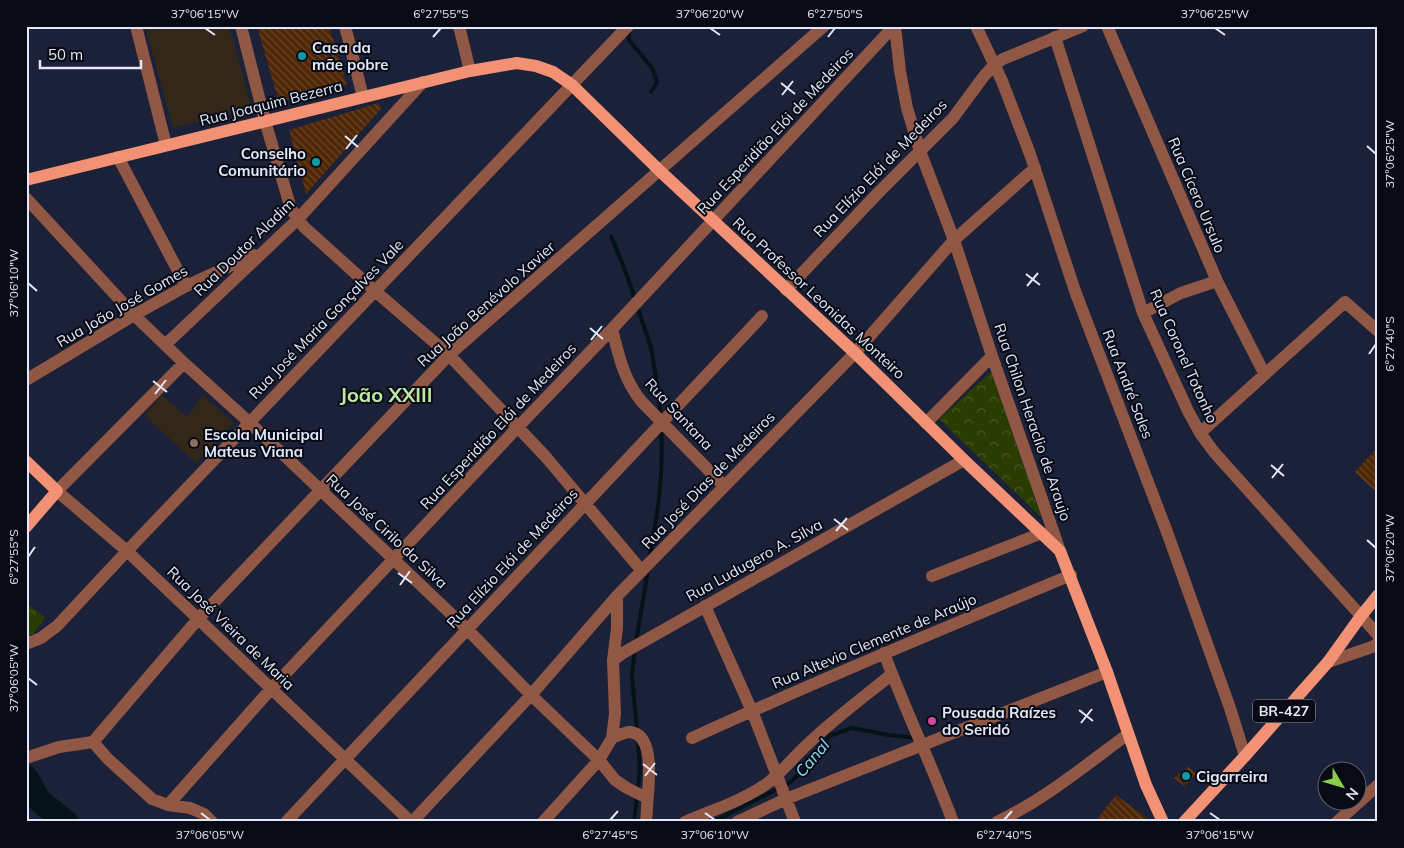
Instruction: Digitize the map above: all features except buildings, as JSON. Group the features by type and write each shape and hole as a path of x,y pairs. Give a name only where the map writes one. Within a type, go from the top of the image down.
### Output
{"main road":[{"name":"Rua Joaquim Bezerra","path":"26,180 470,70 517,63 536,66 553,72"},
{"name":"Rua Professor Leonidas Monteiro","path":"553,72 572,85 660,171 855,353 1060,551"},
{"name":"Rua José Vieira de Maria","path":"26,461 57,491"},
{"path":"26,527 57,491"},
{"name":"Rua Chilon Heraclio de Araujo","path":"1060,551 1071,575 1107,672 1146,785 1163,822"},
{"name":"BR-427","path":"1184,822 1328,662 1378,595"}],"street":[{"path":"136,26 166,146"},
{"path":"240,26 265,121 292,209 304,228 449,355 556,469 642,571"},
{"path":"345,26 364,97"},
{"path":"460,26 470,70"},
{"name":"Rua José Maria Gonçalves Vale","path":"26,644 47,634 57,626 628,26"},
{"name":"Rua João Benévolo Xavier","path":"94,742 198,619 449,355 824,26"},
{"name":"Rua Chilon Heraclio de Araujo","path":"894,26 906,108 920,151 954,240 1060,551"},
{"name":"Rua Esperidião Elói de Medeiros","path":"168,805 271,689 612,330 894,26"},
{"name":"Rua André Sales","path":"976,26 994,65 1035,168 1075,291 1167,532 1230,708 1245,756"},
{"path":"994,65 1003,59 1082,26"},
{"name":"Rua Cícero Ursulo","path":"1107,26 1217,281 1264,374"},
{"name":"Rua Coronel Totonho","path":"1055,37 1143,313 1188,411 1214,452 1378,635"},
{"name":"Rua Elízio Elói de Medeiros","path":"786,290 859,212 953,118 994,65"},
{"name":"Rua Doutor Aladim","path":"166,345 298,219 423,82"},
{"path":"118,158 186,286"},
{"name":"Rua José Dias de Medeiros","path":"412,822 531,696 617,596 855,353 954,240 1035,168"},
{"name":"Rua José Cirilo da Silva","path":"26,198 134,315 467,629 531,696 599,760 615,780 648,798"},
{"name":"Rua João José Gomes","path":"26,380 186,286 264,251"},
{"path":"1143,313 1181,293 1217,281"},
{"path":"1200,432 1345,302 1378,331"},
{"name":"Rua Elízio Elói de Medeiros","path":"286,822 344,758 762,316"},
{"name":"Rua Santana","path":"612,330 625,376 632,389 641,401 724,486"},
{"path":"926,422 992,356"},
{"path":"57,491 184,363"},
{"name":"Rua Ludugero A. Silva","path":"613,660 964,460"},
{"name":"Rua José Vieira de Maria","path":"57,491 127,551 412,822"},
{"path":"932,576 1042,533"},
{"name":"Rua Altevio Clemente de Araújo","path":"692,738 884,653 1071,575"},
{"path":"543,822 599,760 612,738 615,714 613,660 617,628 617,596"},
{"path":"705,606 752,711 796,822"},
{"path":"1328,662 1372,647 1378,643"},
{"path":"884,653 953,822"},
{"path":"737,822 786,799 1107,672"},
{"path":"685,822 726,806 765,785 777,776 830,723 892,674"},
{"path":"612,738 629,732 640,737 648,750 646,822"},
{"path":"996,822 1063,783 1128,734"},
{"path":"26,758 58,747 94,742 108,759 152,799 168,805 190,808 204,814 212,822"},
{"path":"1337,822 1378,785"}],"shaded area":[{"path":"145,26 229,26 252,108 173,128"},
{"name":"Escola Municipal Mateus Viana","path":"162,395 187,417 203,395 234,423 196,463 144,415"}],"green space":[{"path":"991,372 1035,498 1041,517 939,419"},
{"path":"26,602 45,618 33,634 26,635"}],"waterway":[{"path":"629,31 629,40 652,68 657,82 651,92"},
{"path":"611,236 635,299"},
{"path":"637,306 651,347 659,396 660,416"},
{"path":"650,555 660,492 661,428"},
{"path":"636,642 648,570"},
{"path":"635,648 632,675 637,731"},
{"name":"Canal","path":"713,822 789,783 803,771 829,736 852,728 915,738"},
{"path":"634,822 640,769 638,741"},
{"path":"26,777 39,800 66,822"}],"place":[{"name":"Casa da mãe pobre","path":"302,56"},
{"name":"Conselho Comunitário","path":"316,162"},
{"name":"Escola Municipal Mateus Viana","path":"194,443"},
{"name":"Pousada Raízes do Seridó","path":"932,721"},
{"name":"Cigarreira","path":"1186,776"}],"district":[{"name":"João XXIII","path":"386,394"}]}
